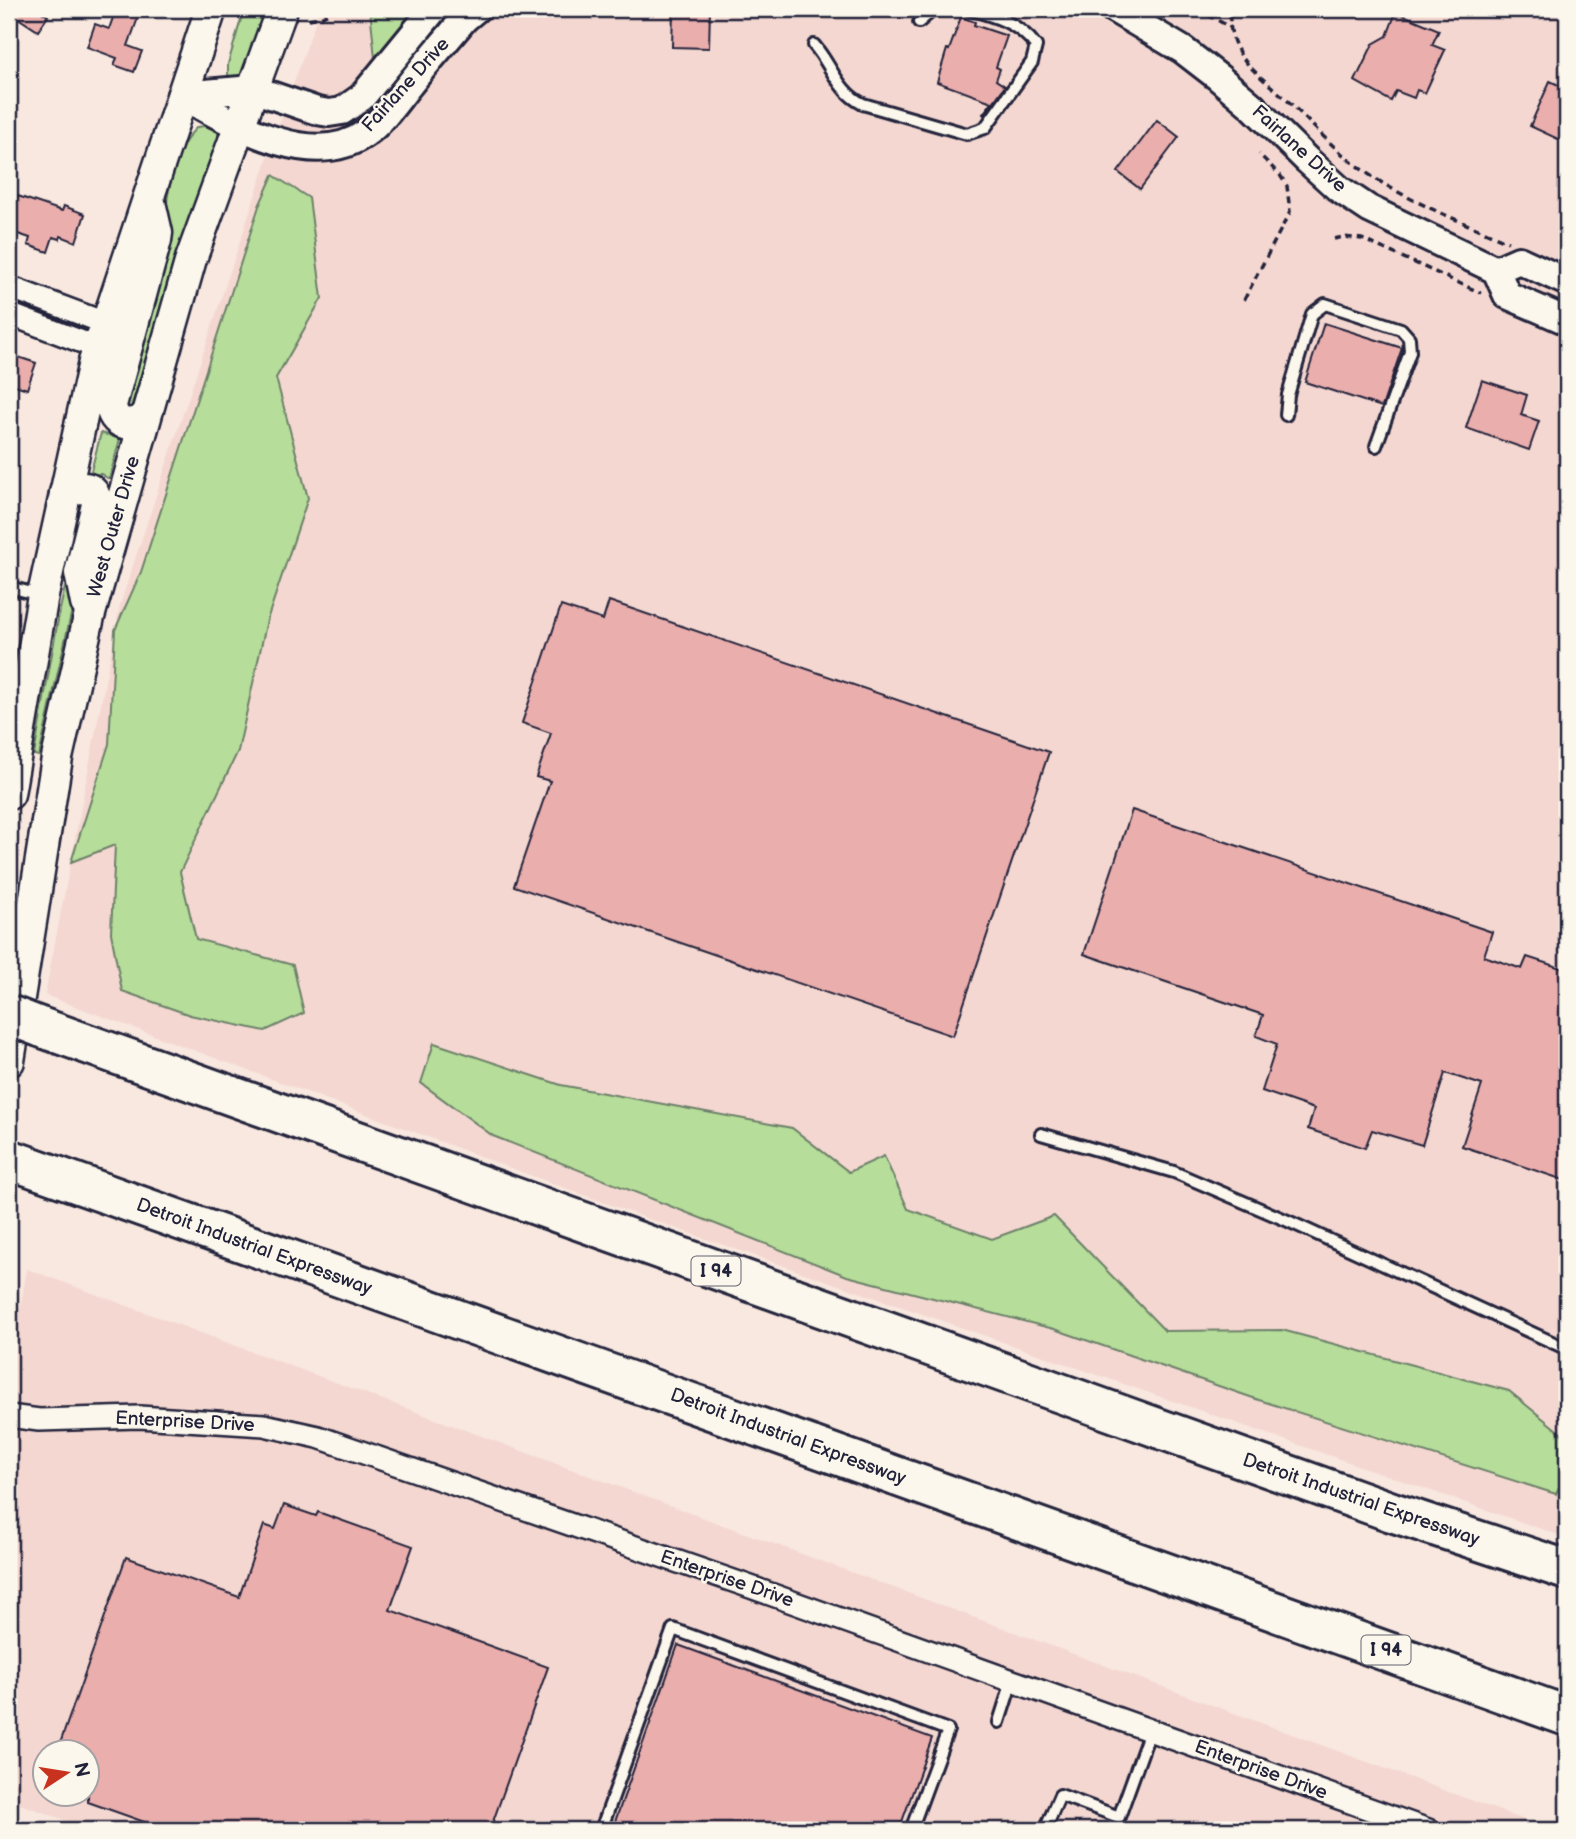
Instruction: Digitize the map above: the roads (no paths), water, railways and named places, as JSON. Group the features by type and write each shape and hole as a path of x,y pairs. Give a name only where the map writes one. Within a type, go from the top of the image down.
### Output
{"highway":[{"name":"Detroit Industrial Expressway","path":"24,1021 1392,1512 1567,1570"},
{"name":"Detroit Industrial Expressway","path":"13,1161 1567,1716"}],"main road":[{"path":"9,794 16,718 102,336 211,9"},
{"name":"West Outer Drive","path":"9,1061 57,758 89,617 191,259 253,89 295,14"},
{"path":"144,419 129,425 121,423 115,418 111,405 156,240 149,194"},
{"path":"65,493 85,488 92,489 95,494 97,505 80,573 89,617"}],"street":[{"name":"Fairlane Drive","path":"181,95 253,89 317,111 342,111 362,97 434,9"},
{"name":"Fairlane Drive","path":"181,95 239,127 301,147 318,148 352,141 366,133 391,108 464,19 476,9"},
{"name":"Fairlane Drive","path":"1114,9 1183,50 1218,77 1339,188 1369,209 1496,271 1507,295 1567,321"},
{"path":"1496,271 1518,260 1567,282"},
{"path":"9,287 102,336"},
{"path":"9,314 102,336"},
{"name":"Enterprise Drive","path":"9,1416 39,1420 139,1417 264,1425 308,1434 733,1581 1428,1830"}],"lane":[{"path":"919,22 934,9"},
{"path":"814,45 827,60 849,97 863,104 967,134 985,128 1032,62 1036,46 1028,35 1005,19 968,9"},
{"path":"1286,415 1287,395 1312,314 1325,304 1401,329 1409,338 1410,352 1376,446"},
{"path":"9,587 43,595"},
{"path":"1041,1134 1174,1172 1288,1220 1567,1349"},
{"path":"601,1830 673,1629 948,1730 911,1830"},
{"path":"999,1722 1013,1681"},
{"path":"1045,1830 1060,1795 1119,1817 1150,1731"}]}
